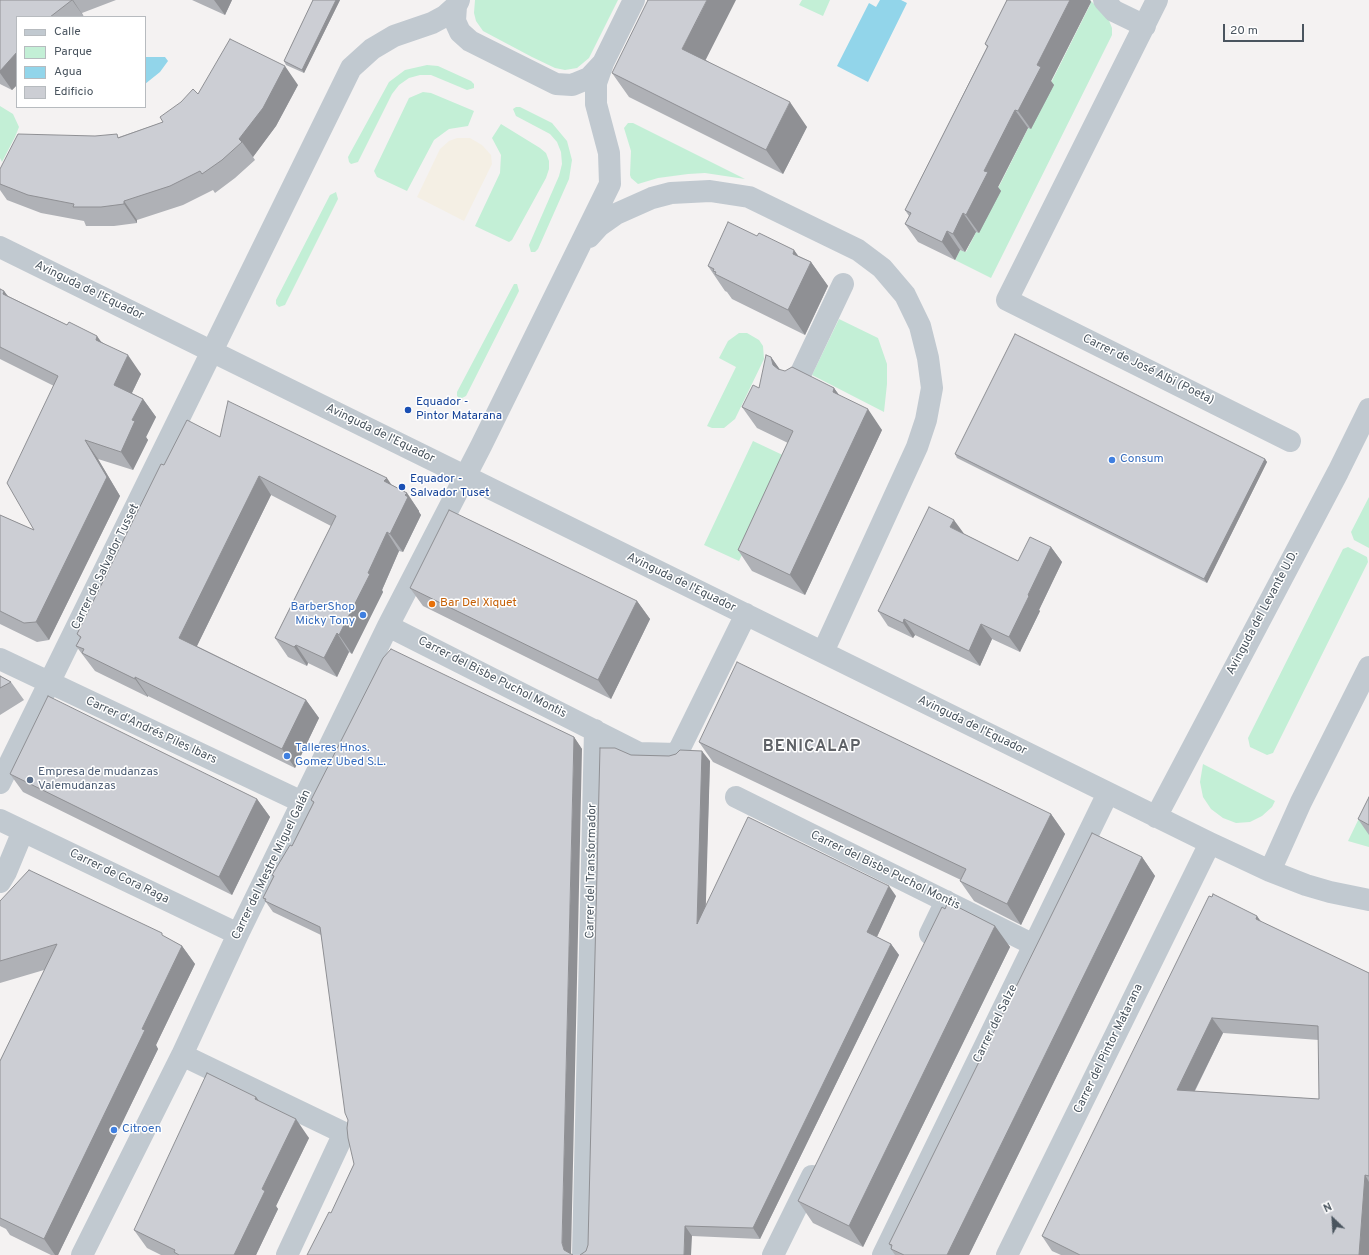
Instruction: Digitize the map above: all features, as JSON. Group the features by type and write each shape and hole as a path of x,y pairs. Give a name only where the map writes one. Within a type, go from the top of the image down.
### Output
{"street":[{"path":"580,247 610,184 609,153 596,104 596,83 603,63 634,0"},
{"path":"1104,0 1114,11 1145,26 1158,0"},
{"path":"457,3 455,21 460,32 470,41 556,84 572,85 589,78 603,63"},
{"name":"Carrer de Salvador Tusset","path":"0,783 351,68 372,49 394,36 432,23 445,16 457,3"},
{"name":"Carrer de José Albi (Poeta)","path":"1145,26 1007,300 1290,441"},
{"path":"580,247 599,226 616,214 632,206 672,193 710,191 749,197 858,250 882,268 905,295 920,326 928,358 932,388 926,420 917,447 823,652"},
{"name":"Avinguda de l'Equador","path":"0,247 1210,843 1270,871 1330,892 1369,900"},
{"name":"Carrer del Mestre Miguel Galán","path":"82,1255 182,1055 238,934 388,626 580,247"},
{"path":"798,379 843,284"},
{"name":"Avinguda del Levante U.D.","path":"1156,817 1338,472 1369,409"},
{"path":"595,730 639,753 677,754 746,614"},
{"name":"Carrer del Bisbe Puchol Montis","path":"388,626 595,730"},
{"name":"Carrer d'Andrés Piles Ibars","path":"0,659 302,802"},
{"path":"1270,871 1302,802 1369,667"},
{"name":"Carrer del Transformador","path":"583,1255 595,730"},
{"name":"Carrer del Salze","path":"883,1255 1108,793"},
{"name":"Carrer del Bisbe Puchol Montis","path":"736,797 1034,945"},
{"name":"Carrer de Cora Raga","path":"0,820 238,934"},
{"path":"0,882 6,872 23,831"},
{"name":"Carrer del Pintor Matarana","path":"1007,1255 1210,843"},
{"path":"922,951 946,901"},
{"path":"182,1055 344,1133 287,1255"},
{"path":"773,1255 822,1157"}],"green space":[{"path":"475,0 618,0 589,58 577,68 565,70 555,68 483,31 476,21 474,13"},
{"path":"802,0 830,0 823,16 799,5"},
{"path":"1090,0 1108,18 1112,28 1112,35 991,278 955,260 960,250 966,252 1090,5"},
{"path":"427,65 438,66 471,81 474,84 474,88 467,90 431,75 420,75 409,78 399,85 392,94 358,162 351,164 348,157 389,82 405,70"},
{"path":"423,92 431,93 474,111 468,126 449,129 434,140 407,191 377,177 374,171 409,98"},
{"path":"0,106 13,114 19,127 2,162 0,158"},
{"path":"520,107 552,123 567,141 572,160 569,179 538,249 535,252 531,252 529,245 559,176 562,164 561,152 557,142 550,134 516,116 513,109"},
{"path":"628,123 633,123 745,179 705,173 658,178 638,184 631,178 630,175 631,151 624,128"},
{"path":"501,124 540,148 546,153 549,161 549,169 546,178 512,240 509,242 475,226 500,173 501,155 492,138"},
{"path":"336,192 338,199 285,305 279,307 276,304 276,300 330,195"},
{"path":"514,284 517,284 519,291 466,396 460,399 457,396 457,392"},
{"path":"839,319 878,338 887,364 887,384 884,412 812,375"},
{"path":"739,333 747,333 759,340 763,346 764,359 735,419 724,428 712,428 707,426 736,367 719,358 728,341"},
{"path":"753,441 789,458 739,561 704,545"},
{"path":"1369,497 1369,548 1354,540 1351,532"},
{"path":"1348,547 1367,557 1368,562 1273,753 1267,755 1250,747 1248,738 1343,549"},
{"path":"1203,764 1275,801 1272,807 1262,816 1250,822 1236,823 1223,818 1211,809 1203,797 1200,782"},
{"path":"1363,810 1369,812 1369,847 1348,841"}],"sand":[{"path":"457,138 470,138 482,145 491,155 492,164 464,221 417,197 440,149 449,141"}],"water":[{"path":"880,0 901,0 907,3 868,82 837,66 869,3 876,7"},
{"path":"146,57 165,57 168,61 160,72 146,83"}],"building":[{"path":"0,0 72,0 51,16 16,16 16,53 0,71"},
{"path":"313,0 336,0 302,70 284,61"},
{"path":"648,0 707,0 682,49 790,102 766,150 612,73"},
{"path":"1007,0 1070,0 1037,65 1041,67 1018,111 1015,110 984,171 988,172 966,215 963,213 953,234 947,231 942,242 905,224 911,213 905,210 988,46 985,44"},
{"path":"230,39 285,66 263,108 239,139 242,142 222,160 202,174 200,171 170,186 124,201 124,204 101,207 73,207 74,204 28,195 0,184 0,169 18,134 95,136 117,134 118,138 163,122 160,117 181,102 193,89 198,94"},
{"path":"728,222 757,236 759,233 794,250 793,254 811,262 788,310 715,274 716,272 713,271 714,269 708,266"},
{"path":"0,289 4,291 3,294 67,325 69,322 97,336 96,340 128,355 114,385 143,399 132,420 135,421 121,452 85,440 107,477 36,622 24,623 0,611 0,515 34,530 7,483 58,376 0,347"},
{"name":"Consum","path":"1015,334 1265,459 1204,579 955,454"},
{"path":"766,355 771,357 773,365 778,369 785,371 792,367 834,388 833,392 868,409 790,575 738,550 793,431 742,407 753,385 759,388"},
{"path":"228,401 387,478 384,481 407,493 405,495 408,497 390,534 387,532 368,573 370,574 339,635 337,633 324,658 296,645 294,647 275,638 336,516 259,476 179,638 306,700 282,749 135,677 135,679 82,653 84,649 76,646 81,637 77,634 161,464 164,465 187,420 220,437"},
{"path":"929,507 954,520 950,527 1018,561 1030,537 1051,547 1009,637 981,624 969,651 904,619 903,623 878,611"},
{"path":"449,510 637,601 598,680 410,588"},
{"path":"391,649 574,737 562,1243 564,1250 573,1255 307,1255 329,1212 331,1213 354,1164 348,1138 348,1120 345,1113 320,927 265,901 266,899 263,898 274,876 272,875 290,845 292,846 314,802 311,800 383,658"},
{"path":"737,662 1051,814 1007,904 960,881 966,869 699,742"},
{"path":"0,676 11,682 0,688"},
{"path":"48,696 257,799 219,877 10,774"},
{"path":"600,748 615,748 631,755 669,756 676,754 680,750 702,751 697,924 748,817 889,886 867,932 891,944 753,1228 685,1226 684,1255 580,1255 586,1251 588,1245"},
{"path":"1369,797 1369,825 1358,819"},
{"path":"1092,833 1142,857 947,1255 904,1255 891,1249 892,1245 889,1244"},
{"path":"29,870 162,933 162,935 182,946 142,1029 145,1030 44,1239 0,1218 0,1061 57,944 0,961 0,901"},
{"path":"1213,894 1257,916 1256,919 1369,973 1369,1176 1365,1175 1359,1255 1080,1255 1042,1236 1209,896 1212,897","holes":["1212,1018 1318,1026 1319,1099 1177,1090"]},
{"path":"948,902 995,926 849,1226 798,1201 942,907 945,909"},
{"path":"207,1073 296,1119 262,1189 265,1191 234,1255 179,1255 174,1252 175,1250 134,1230"}],"place":[{"name":"Equador - Pintor Matarana","path":"408,410"},
{"name":"Consum","path":"1112,460"},
{"name":"Equador - Salvador Tuset","path":"402,487"},
{"name":"Bar Del Xiquet","path":"432,604"},
{"name":"BarberShop Micky Tony","path":"363,615"},
{"name":"Talleres Hnos. Gomez Ubed S.L.","path":"287,756"},
{"name":"Empresa de mudanzas Valemudanzas","path":"30,780"},
{"name":"Citroen","path":"114,1130"}],"district":[{"name":"BENICALAP","path":"812,748"}]}
